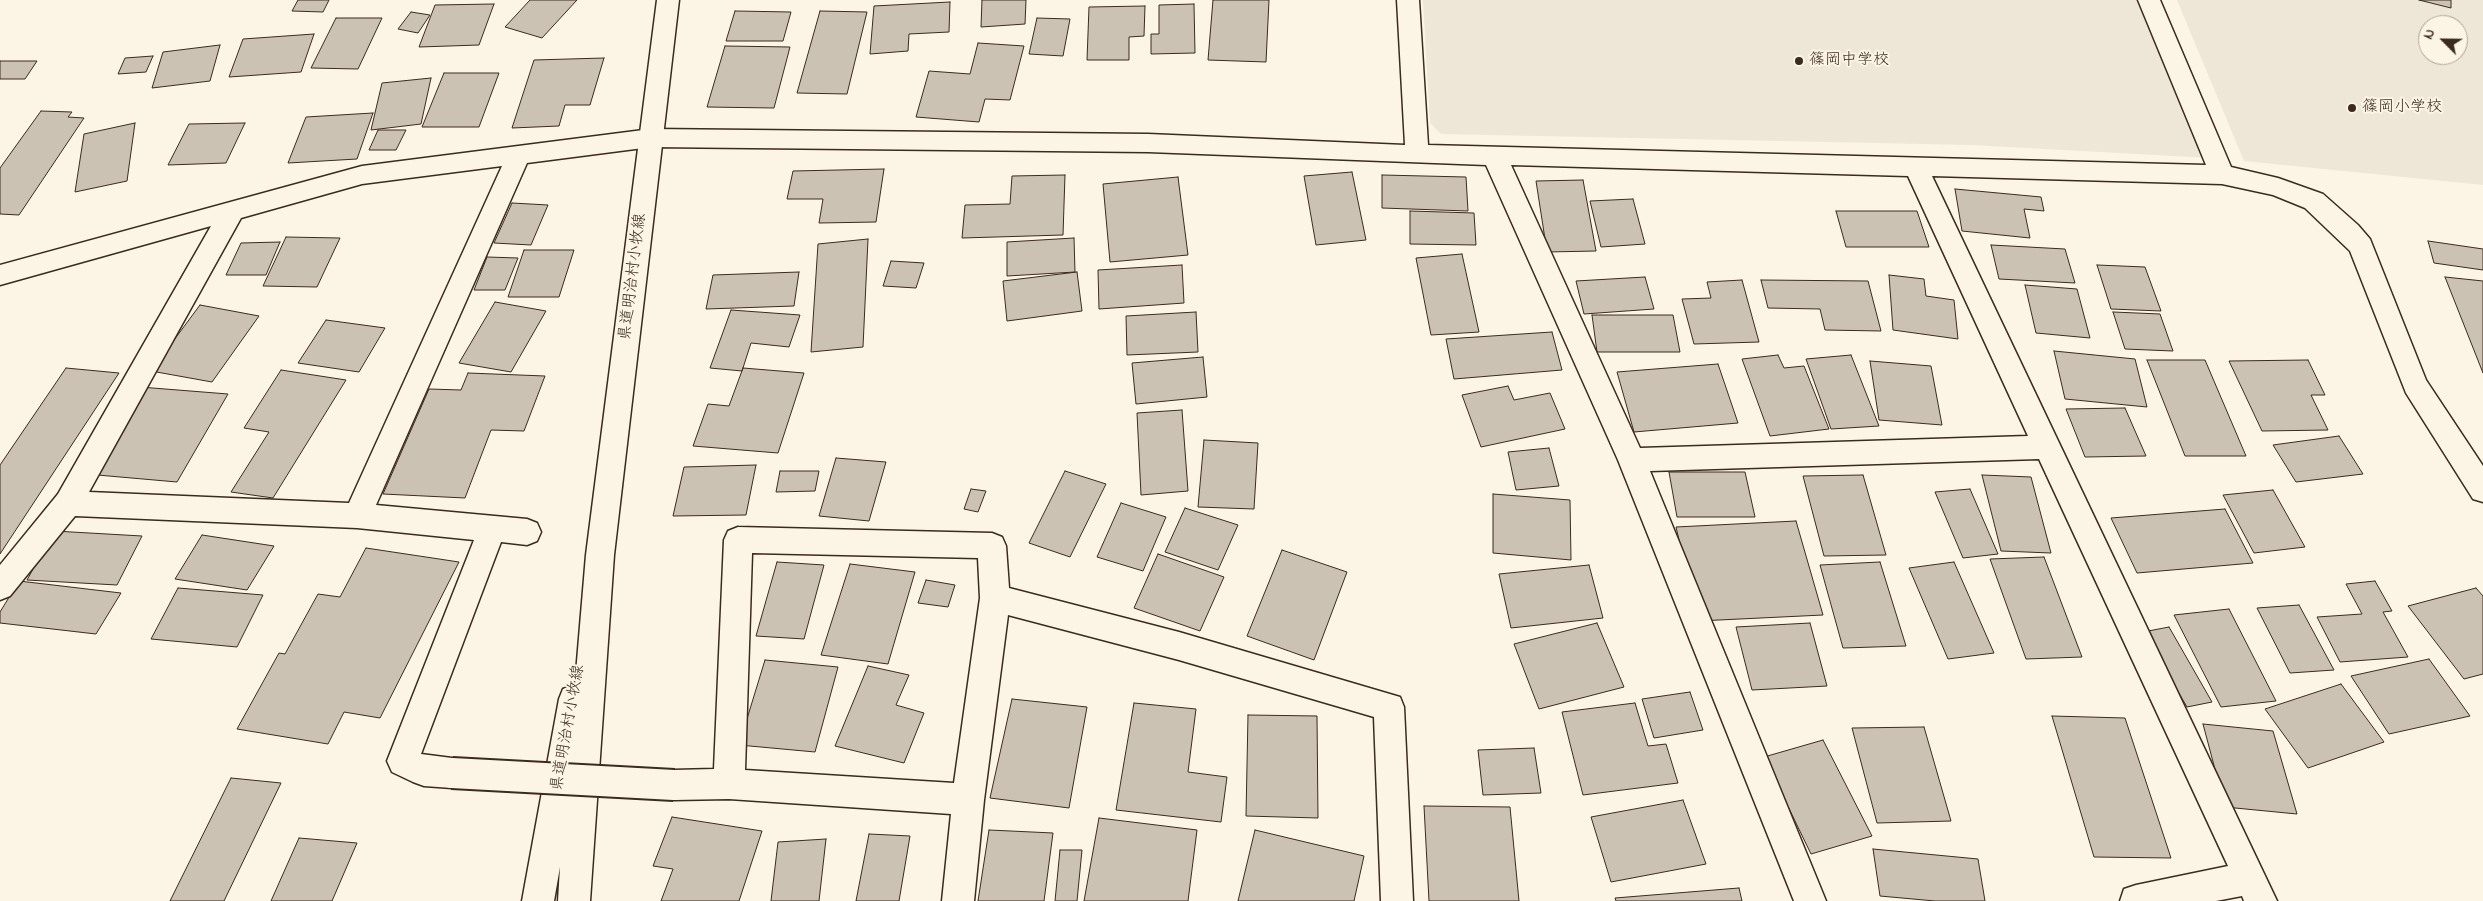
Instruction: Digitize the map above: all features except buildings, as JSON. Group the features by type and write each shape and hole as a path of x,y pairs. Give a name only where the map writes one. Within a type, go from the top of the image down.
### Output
{"street":[{"name":"県道明治村小牧線","path":"574,901 600,554 668,0"},
{"path":"1408,0 1417,154"},
{"path":"2149,0 2222,175"},
{"path":"0,275 362,175 651,138 1148,143 1417,154 2222,175 2239,177 2278,187 2314,201 2362,246 2415,384 2483,490"},
{"path":"357,516 519,154"},
{"path":"1494,155 1632,460 1810,901"},
{"path":"1916,168 2255,889 2136,901"},
{"path":"0,587 68,503 233,210"},
{"path":"1632,460 2047,447"},
{"path":"68,503 357,516 527,532"},
{"path":"492,529 403,761 424,770 452,774 674,785 729,784 968,800"},
{"path":"729,784 738,540 992,546 995,598 968,800 958,901"},
{"name":"県道明治村小牧線","path":"538,901 600,554"},
{"path":"995,598 1179,646 1388,707 1397,901"}],"shaded area":[{"name":"篠岡中学校","path":"1423,0 2146,0 2210,158 1972,145 1441,134 1430,123"},
{"name":"篠岡小学校","path":"2177,0 2483,0 2483,185 2244,161"}],"place":[{"name":"篠岡中学校","path":"1799,61"},
{"name":"篠岡小学校","path":"2352,108"}]}
